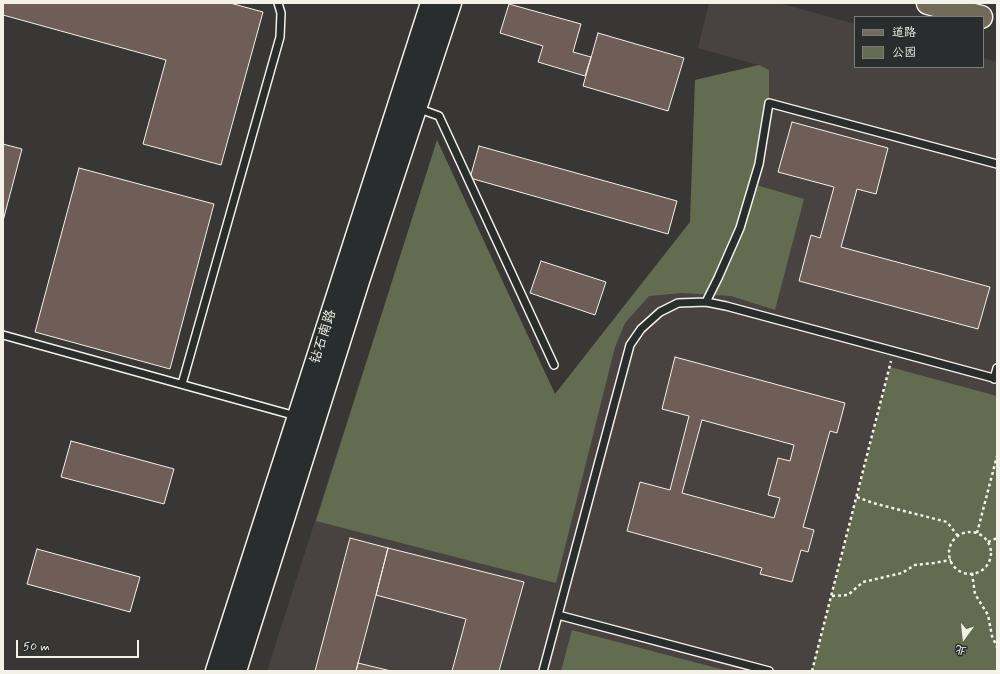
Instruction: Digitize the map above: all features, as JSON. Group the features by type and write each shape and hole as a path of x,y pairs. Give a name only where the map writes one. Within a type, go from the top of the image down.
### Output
{"main road":[{"name":"钻石南路","path":"216,671 431,3"},
{"name":"钻石南路","path":"236,671 359,282 451,3"},
{"path":"928,3 978,16"},
{"path":"984,18 997,21"}],"lane":[{"path":"182,384 280,37 281,13 278,3"},
{"path":"706,302 740,228 759,164 769,103 997,164"},
{"path":"416,108 439,116 554,365"},
{"path":"543,671 630,345 641,329 660,312 678,302 706,302 726,306 996,379 997,368"},
{"path":"3,335 298,416"},
{"path":"558,615 769,671"}],"path":[{"path":"812,671 894,351"},
{"path":"977,533 997,456"},
{"path":"857,497 873,503 947,522 958,536"},
{"path":"963,533 977,533 988,542 991,556 984,568 978,572 972,574 965,573 954,566 949,553 950,547 958,536 963,533"},
{"path":"988,542 997,538"},
{"path":"832,596 848,595 863,582 902,574 915,565 951,560"},
{"path":"972,574 975,594 988,615 992,636 997,647"}],"shaded area":[{"path":"709,3 779,3 854,24 854,68 984,68 984,58 997,62 997,671 267,671 437,140 555,394 690,222 695,80 758,65 698,48"}],"green space":[{"path":"759,65 769,70 769,103 753,184 804,199 775,310 731,296 682,293 649,296 625,323 615,347 556,583 316,521 437,140 555,394 690,222 695,80"},
{"path":"890,367 997,396 997,671 812,671"},
{"path":"572,630 728,671 561,671"}],"building":[{"path":"3,3 230,3 263,12 221,165 143,144 166,60 3,15"},
{"path":"509,4 581,24 573,52 591,57 585,76 538,62 543,46 500,33"},
{"path":"598,33 684,58 668,111 583,86"},
{"path":"792,122 888,148 876,194 857,189 841,247 990,287 978,329 799,281 811,235 820,238 834,187 778,172"},
{"path":"3,144 22,149 3,221"},
{"path":"479,146 677,201 668,234 470,178"},
{"path":"79,168 214,204 170,369 35,332"},
{"path":"541,261 606,282 595,315 530,293"},
{"path":"675,357 845,403 837,433 830,431 803,527 814,530 808,552 801,550 792,582 760,574 762,568 627,531 640,482 670,490 689,416 662,409","holes":["702,420 794,445 790,461 778,458 768,495 780,498 774,518 682,493"]},
{"path":"71,441 174,469 164,504 61,477"},
{"path":"350,538 388,548 356,671 315,671"},
{"path":"388,548 524,582 499,671 452,671 466,619 376,595"},
{"path":"37,549 140,577 130,612 27,584"},
{"path":"358,663 391,671 356,671"}]}
